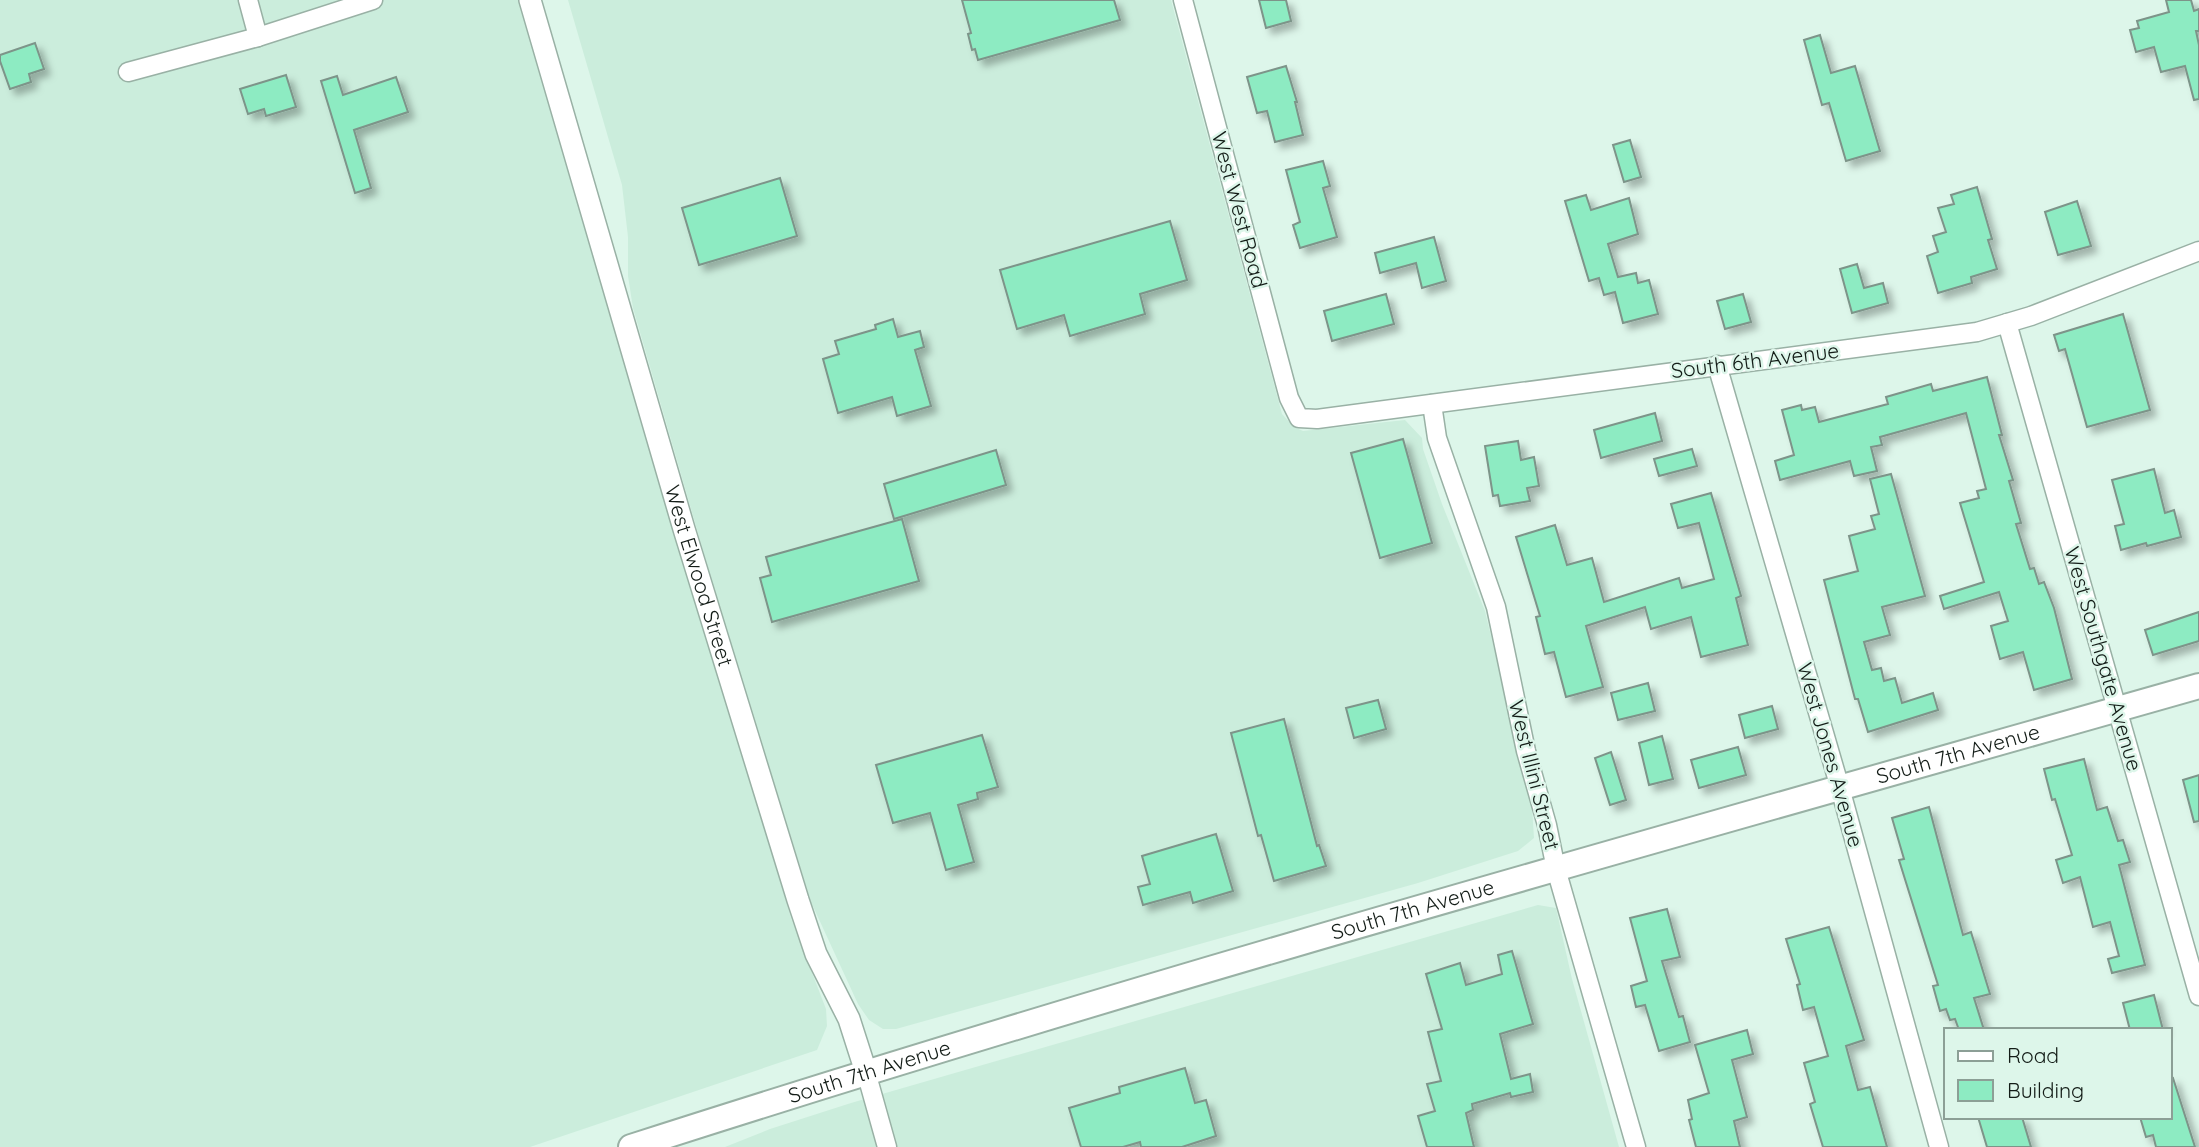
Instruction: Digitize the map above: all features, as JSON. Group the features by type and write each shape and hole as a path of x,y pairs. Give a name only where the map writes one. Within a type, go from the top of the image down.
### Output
{"main road":[{"name":"South 7th Avenue","path":"631,1147 866,1072 1556,869 2199,686"}],"street":[{"path":"248,0 258,37"},
{"path":"128,72 258,37 373,0"},
{"name":"West Elwood Street","path":"530,0 683,525 798,900 816,954 849,1019 887,1147"},
{"name":"West West Road","path":"1183,0 1289,398 1299,418"},
{"name":"South 6th Avenue","path":"1299,418 1317,419 1977,332 2031,316 2199,251"},
{"name":"West Southgate Avenue","path":"2007,323 2199,996"},
{"name":"West Jones Avenue","path":"1717,365 1840,788 1939,1147"},
{"name":"West Illini Street","path":"1432,404 1437,438 1496,607 1526,751 1547,825 1556,869 1636,1147"}],"shaded area":[{"path":"0,0 526,0 791,918 826,1009 827,1026 817,1050 530,1147 0,1147"},
{"path":"568,0 1171,0 1282,414 1294,427 1303,431 1405,420 1422,438 1423,449 1442,504 1485,611 1532,807 1534,838 1518,851 1418,883 896,1029 883,1029 869,1020 858,1004 811,902 715,592 633,308 628,276 628,237 622,185"},
{"path":"1538,905 1556,908 1572,979 1619,1147 725,1147 770,1129 851,1103"}],"building":[{"path":"962,0 1114,0 1120,20 978,60 975,49 972,50 968,34 971,33"},
{"path":"1259,0 1286,0 1291,21 1266,28"},
{"path":"2166,0 2191,0 2194,11 2199,9 2199,31 2196,31 2199,45 2199,99 2194,100 2185,66 2161,72 2154,47 2136,52 2130,30 2139,28 2137,21 2169,12"},
{"path":"1820,35 1831,73 1855,66 1880,151 1846,161 1829,103 1822,105 1804,40"},
{"path":"35,43 44,69 29,74 31,82 10,89 0,55"},
{"path":"1286,66 1303,135 1275,142 1267,111 1257,113 1247,77"},
{"path":"286,75 296,107 266,116 264,109 248,114 240,89"},
{"path":"337,76 343,95 396,77 408,112 354,130 371,188 355,193 321,81"},
{"path":"1630,140 1641,177 1624,182 1613,145"},
{"path":"1323,161 1330,186 1323,188 1337,237 1300,248 1293,225 1300,222 1286,170"},
{"path":"780,178 797,236 699,265 682,208"},
{"path":"1977,187 1992,239 1988,240 1997,269 1971,277 1972,283 1938,293 1927,256 1938,252 1933,236 1946,232 1938,208 1954,204 1951,195"},
{"path":"1586,195 1591,210 1629,198 1638,234 1608,244 1618,277 1636,273 1638,283 1649,280 1658,314 1623,323 1615,292 1604,295 1599,278 1589,281 1565,201"},
{"path":"2077,201 2091,246 2058,255 2045,212"},
{"path":"1170,221 1187,280 1140,294 1145,314 1070,336 1064,315 1017,329 1000,270"},
{"path":"1434,237 1446,281 1422,288 1416,263 1380,273 1375,253"},
{"path":"1857,264 1864,288 1883,283 1888,303 1852,313 1840,269"},
{"path":"1386,294 1394,324 1332,341 1324,311"},
{"path":"1743,294 1751,322 1725,329 1717,301"},
{"path":"2123,314 2150,410 2087,427 2065,349 2059,351 2054,335"},
{"path":"893,319 898,337 920,331 924,347 915,350 931,406 897,416 892,397 838,413 823,359 839,354 835,341 876,329 875,325"},
{"path":"1987,377 2002,435 1999,435 2013,480 2009,481 2021,523 2016,524 2030,569 2034,568 2039,584 2044,582 2054,608 2072,679 2034,690 2023,652 2000,659 1991,626 2008,621 1999,592 1944,609 1940,596 1984,582 1960,503 1979,498 1977,491 1986,489 1966,413 1880,437 1882,445 1871,447 1877,471 1854,476 1850,461 1780,480 1775,461 1794,455 1782,410 1801,405 1802,410 1815,407 1819,422 1888,404 1886,397 1931,384 1933,391"},
{"path":"1655,413 1662,441 1601,458 1594,430"},
{"path":"1403,439 1432,543 1380,558 1351,453"},
{"path":"1518,441 1521,460 1534,457 1539,486 1527,488 1530,501 1500,506 1498,495 1493,496 1485,446"},
{"path":"1692,449 1697,466 1659,476 1654,459"},
{"path":"996,450 1006,485 894,519 884,484"},
{"path":"2154,469 2165,513 2174,510 2181,537 2121,550 2115,526 2124,524 2112,480"},
{"path":"1891,474 1925,596 1882,607 1890,635 1864,642 1872,670 1881,668 1884,681 1895,678 1902,703 1933,693 1938,710 1868,732 1858,699 1855,699 1824,580 1858,571 1849,536 1875,529 1871,516 1879,514 1870,479"},
{"path":"1711,493 1741,596 1736,598 1748,645 1701,657 1691,617 1651,629 1645,607 1586,626 1603,687 1566,697 1554,652 1545,654 1536,617 1540,616 1516,537 1555,525 1567,565 1592,558 1604,602 1679,578 1682,588 1714,579 1699,523 1678,528 1671,504"},
{"path":"902,519 919,581 772,622 760,578 771,575 766,557"},
{"path":"2199,612 2199,641 2153,655 2145,630"},
{"path":"1648,683 1655,711 1618,720 1611,693"},
{"path":"1378,700 1386,729 1354,738 1346,708"},
{"path":"1772,706 1778,729 1745,738 1739,715"},
{"path":"1284,719 1317,846 1319,845 1326,866 1274,881 1261,835 1258,836 1231,733"},
{"path":"982,735 998,787 977,793 978,799 958,805 974,862 946,870 930,813 893,823 876,765"},
{"path":"1662,736 1673,779 1649,785 1639,743"},
{"path":"1738,747 1746,775 1699,788 1691,760"},
{"path":"1611,752 1626,800 1610,805 1595,758"},
{"path":"2084,759 2097,810 2107,807 2118,841 2123,840 2130,862 2119,865 2145,965 2112,973 2108,959 2119,956 2110,922 2093,927 2080,877 2063,883 2056,860 2072,855 2044,769"},
{"path":"2199,775 2199,821 2194,822 2183,780"},
{"path":"1929,807 1963,935 1971,932 1990,994 1974,998 1983,1028 1958,1028 1955,1019 1950,1020 1946,1009 1940,1011 1933,986 1938,985 1899,860 1904,859 1892,818"},
{"path":"1216,834 1233,891 1193,903 1190,892 1143,905 1138,887 1150,884 1142,856"},
{"path":"1667,909 1680,957 1662,961 1679,1017 1683,1016 1690,1042 1659,1051 1645,1005 1636,1007 1631,986 1647,981 1630,918"},
{"path":"1829,927 1864,1040 1846,1046 1858,1090 1870,1087 1887,1147 1823,1147 1810,1104 1815,1102 1804,1063 1828,1056 1814,1007 1803,1010 1797,985 1800,984 1786,939"},
{"path":"1512,951 1533,1024 1500,1034 1511,1079 1530,1074 1533,1092 1511,1097 1510,1093 1472,1104 1473,1110 1466,1113 1474,1147 1427,1147 1418,1116 1435,1111 1427,1084 1441,1081 1428,1032 1442,1029 1426,974 1460,963 1466,985 1502,974 1498,955"},
{"path":"2154,995 2162,1028 2129,1028 2123,1003"},
{"path":"1747,1030 1753,1054 1732,1060 1747,1117 1734,1121 1740,1147 1696,1147 1689,1120 1692,1119 1688,1100 1709,1093 1695,1045"},
{"path":"1185,1068 1195,1103 1206,1100 1216,1136 1182,1147 1141,1147 1140,1142 1123,1147 1081,1147 1069,1108 1120,1093 1119,1087"},
{"path":"2171,1078 2195,1147 2156,1147 2153,1135 2146,1137 2141,1119 2171,1119"},
{"path":"1979,1119 2023,1119 2031,1147 1987,1147"}]}
